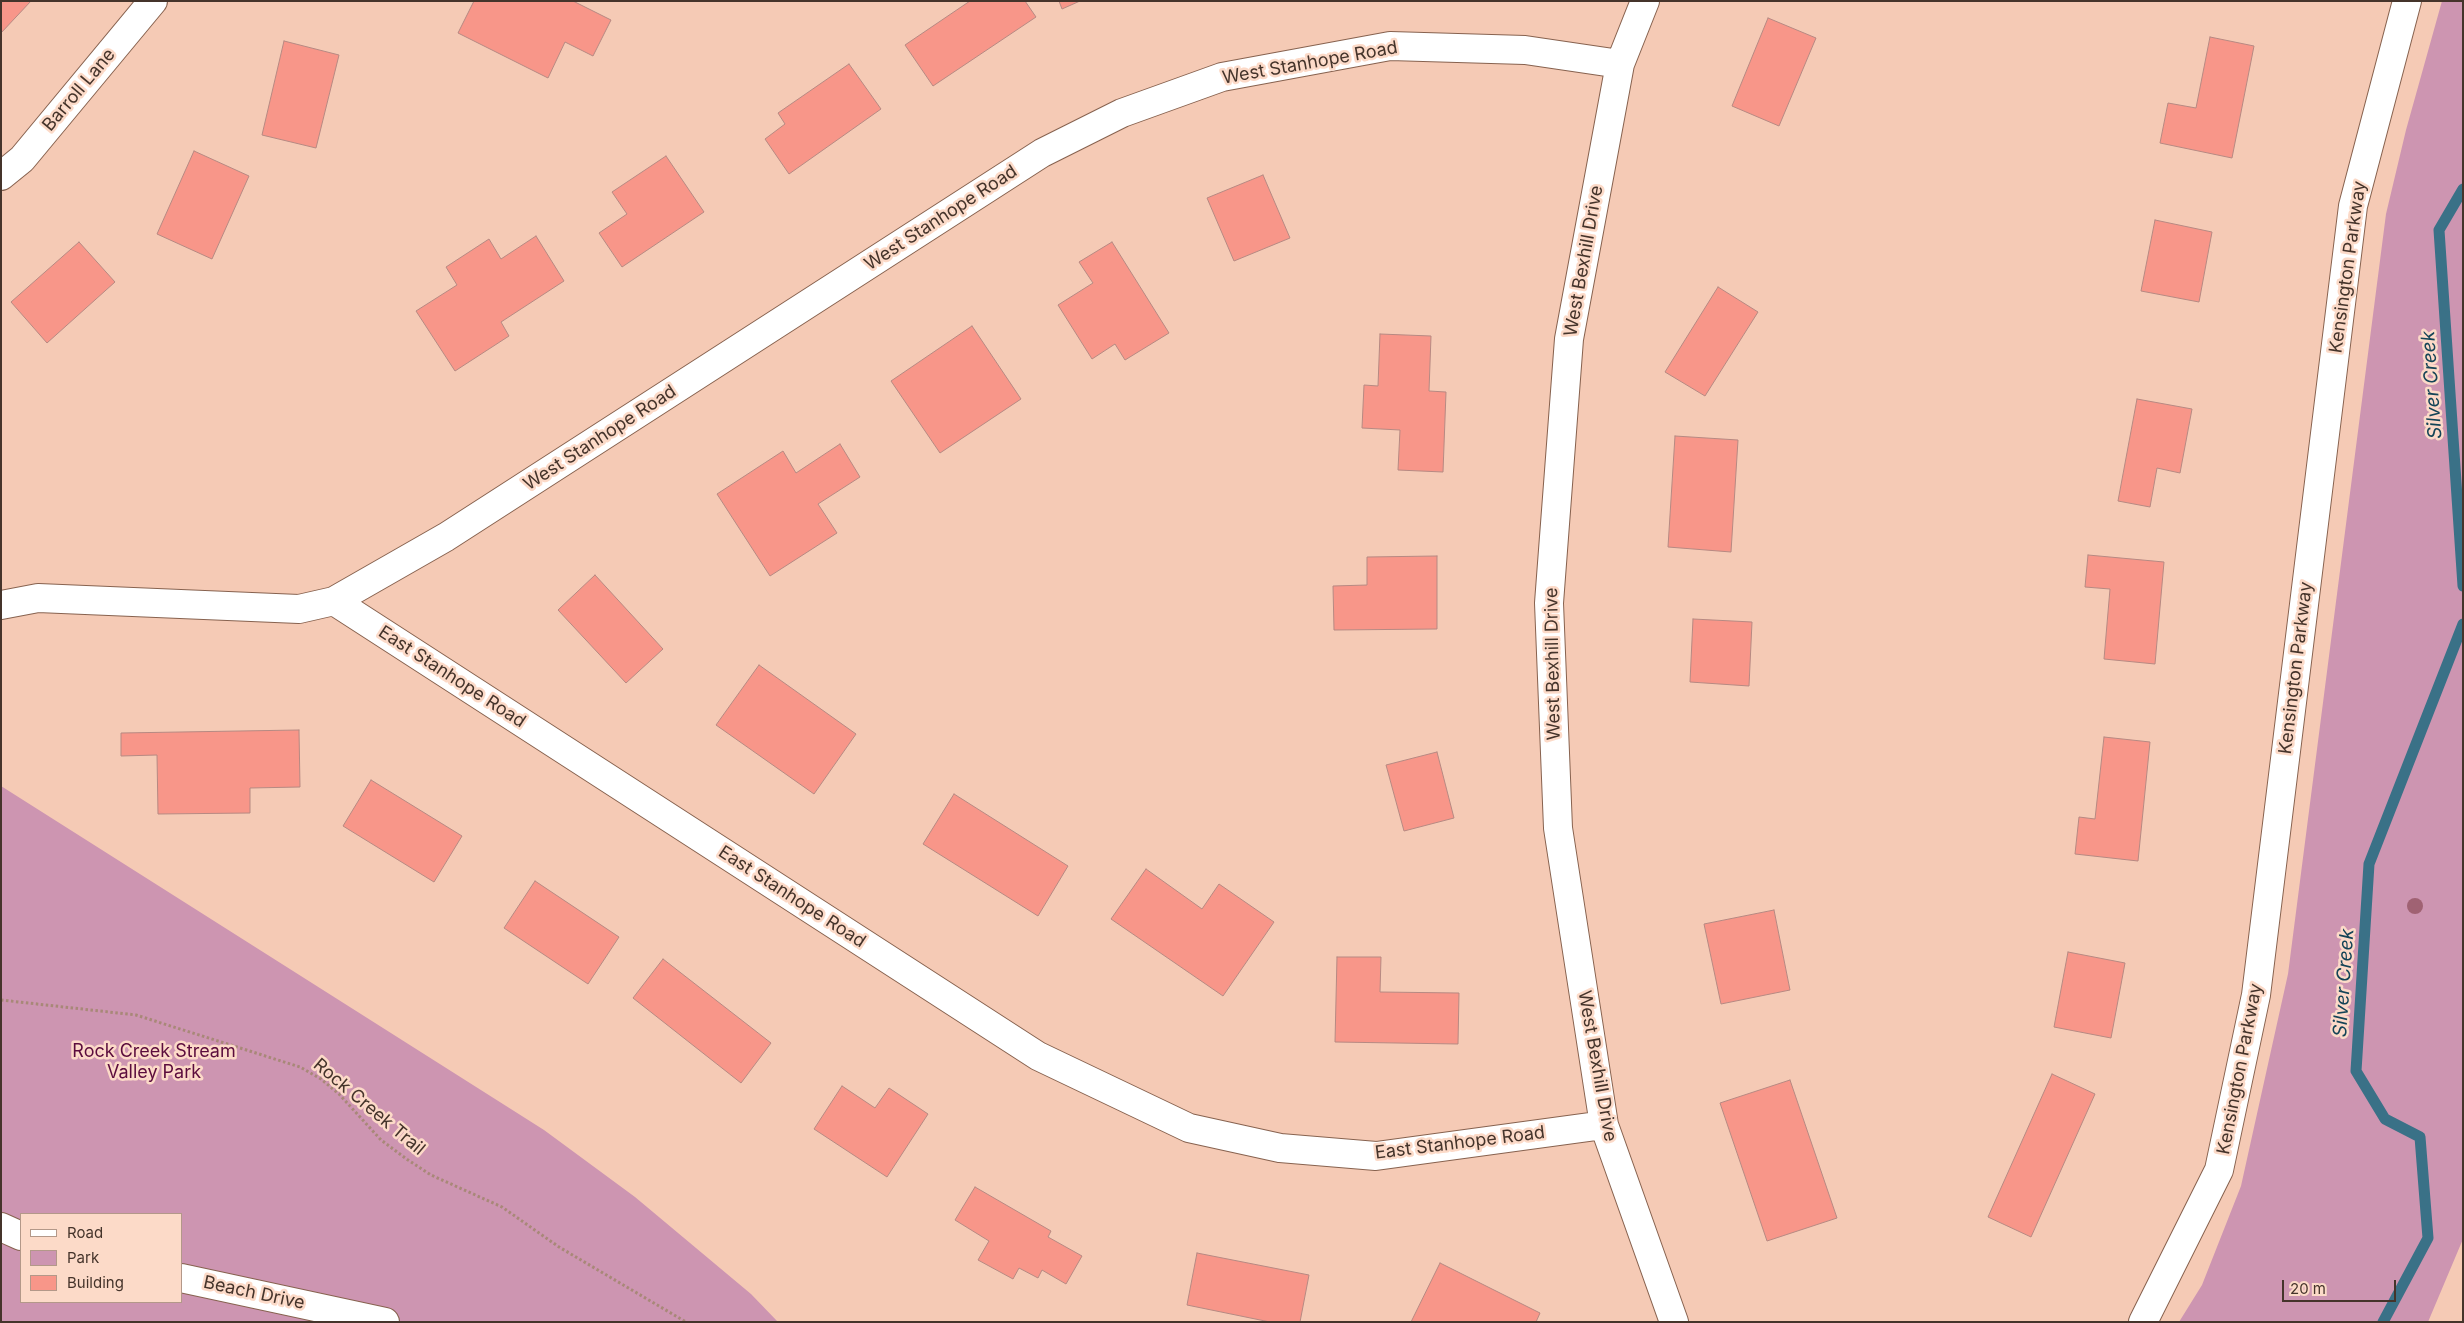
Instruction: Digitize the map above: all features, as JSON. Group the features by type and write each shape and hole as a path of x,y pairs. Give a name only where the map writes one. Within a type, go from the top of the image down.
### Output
{"street":[{"name":"Barroll Lane","path":"1,176 22,159 153,1"},
{"name":"West Bexhill Drive","path":"1645,1 1620,64 1569,339 1549,603 1558,828 1604,1125 1674,1322"},
{"name":"Kensington Parkway","path":"2143,1322 2219,1170 2256,995 2353,206 2407,1"},
{"name":"West Stanhope Road","path":"334,601 446,537 1042,153 1122,113 1222,77 1390,46 1525,50 1620,64"},
{"path":"1,605 38,598 299,609 334,601"},
{"name":"East Stanhope Road","path":"334,601 1038,1056 1188,1128 1280,1148 1376,1156 1604,1125"},
{"path":"1,1227 20,1236"},
{"name":"Beach Drive","path":"182,1278 385,1322"}],"path":[{"name":"Rock Creek Trail","path":"1,1000 136,1015 300,1067 321,1079 339,1094 381,1140 430,1175 502,1207 560,1247 686,1322"}],"green space":[{"path":"2442,1 2463,1 2463,1239 2428,1322 2179,1322 2202,1285 2241,1186 2288,974 2386,214 2406,130"},
{"name":"Rock Creek Stream Valley Park","path":"1,786 544,1130 635,1197 751,1294 778,1322 1,1322"}],"building":[{"path":"1,1 31,1 1,33"},
{"path":"474,1 573,1 611,20 593,56 565,42 548,78 458,33"},
{"path":"970,1 1025,1 1036,17 933,86 905,45"},
{"path":"1059,1 1080,1 1062,9"},
{"path":"1768,18 1816,38 1779,126 1732,106"},
{"path":"2210,37 2254,46 2232,158 2160,143 2168,103 2196,108"},
{"path":"284,41 339,55 316,148 262,135"},
{"path":"849,64 881,109 789,174 765,139 785,124 778,113"},
{"path":"194,151 249,176 212,259 157,234"},
{"path":"666,156 704,212 622,267 599,233 627,214 612,192"},
{"path":"1263,175 1290,238 1234,261 1207,198"},
{"path":"2155,220 2212,232 2199,302 2141,291"},
{"path":"536,236 564,281 501,322 509,336 455,371 416,311 457,285 446,267 489,239 501,259"},
{"path":"79,242 115,282 47,343 11,302"},
{"path":"1112,242 1169,333 1125,360 1115,344 1092,359 1058,305 1093,283 1079,262"},
{"path":"1718,287 1758,312 1705,396 1665,372"},
{"path":"972,326 1021,399 940,453 891,381"},
{"path":"1380,334 1431,336 1429,391 1446,392 1443,472 1398,470 1400,430 1362,428 1364,385 1378,386"},
{"path":"2137,399 2192,409 2180,473 2157,468 2150,507 2118,501"},
{"path":"1675,436 1738,440 1731,552 1668,547"},
{"path":"840,444 860,477 818,504 837,533 770,576 717,494 783,451 796,473"},
{"path":"2088,555 2164,562 2155,664 2104,659 2110,589 2085,587"},
{"path":"1437,556 1437,629 1334,630 1333,586 1367,585 1367,557"},
{"path":"595,575 663,649 626,683 558,610"},
{"path":"1693,619 1752,622 1749,686 1690,682"},
{"path":"759,665 856,734 814,794 716,725"},
{"path":"299,730 300,787 250,788 250,813 158,814 157,755 121,756 121,733"},
{"path":"2104,737 2150,742 2138,861 2075,854 2079,817 2095,819"},
{"path":"1437,752 1454,818 1404,831 1386,765"},
{"path":"371,780 462,836 434,882 343,826"},
{"path":"954,794 1068,866 1038,916 923,844"},
{"path":"1146,869 1202,909 1219,884 1274,922 1223,996 1111,919"},
{"path":"535,881 619,937 588,984 504,928"},
{"path":"1774,910 1790,990 1721,1004 1704,924"},
{"path":"2068,952 2125,963 2111,1038 2054,1027"},
{"path":"1337,957 1381,957 1380,992 1459,993 1458,1044 1335,1042"},
{"path":"663,959 771,1043 741,1083 633,998"},
{"path":"2052,1074 2095,1094 2031,1237 1988,1217"},
{"path":"1790,1080 1837,1218 1767,1241 1720,1103"},
{"path":"842,1086 875,1108 889,1088 928,1114 887,1177 814,1129"},
{"path":"975,1187 1051,1231 1048,1237 1082,1256 1066,1284 1042,1270 1038,1278 1019,1268 1013,1279 978,1260 989,1241 955,1220"},
{"path":"1197,1253 1309,1275 1300,1322 1270,1322 1187,1305"},
{"path":"1440,1263 1540,1313 1536,1322 1411,1322"}],"waterway":[{"name":"Silver Creek","path":"2463,189 2439,230 2463,586"},
{"name":"Silver Creek","path":"2383,1322 2428,1238 2420,1137 2385,1119 2356,1071 2369,864 2463,624"}]}
